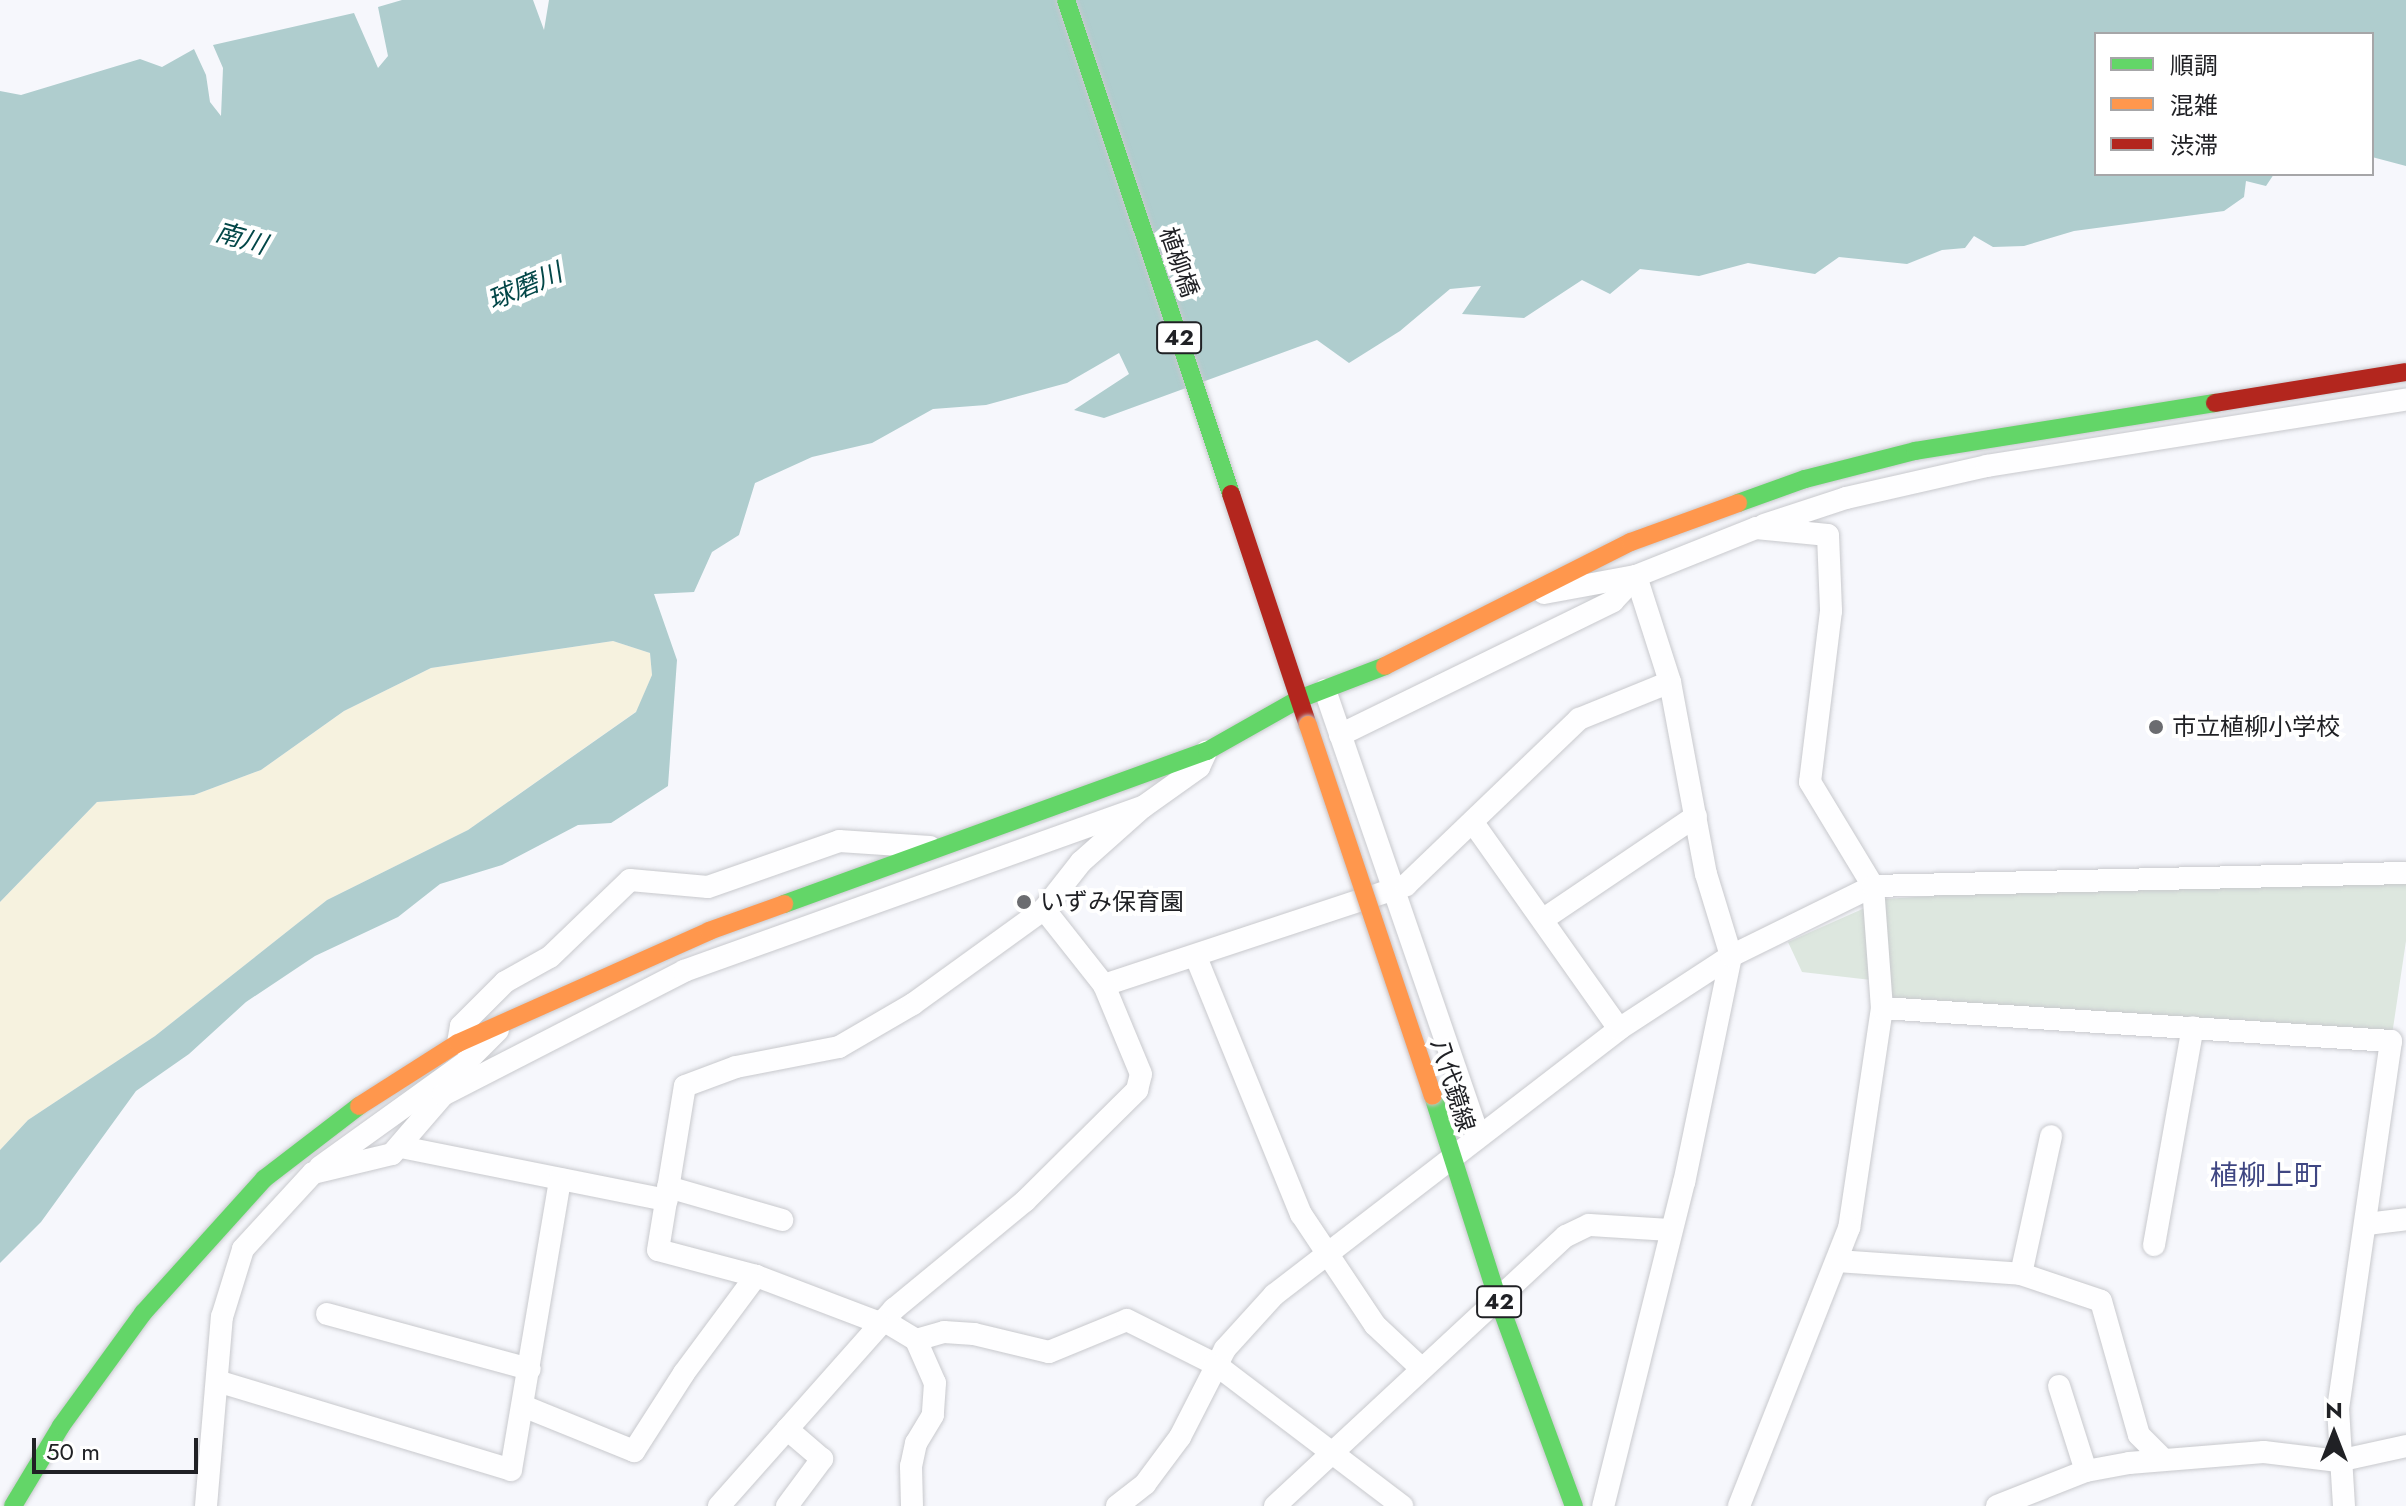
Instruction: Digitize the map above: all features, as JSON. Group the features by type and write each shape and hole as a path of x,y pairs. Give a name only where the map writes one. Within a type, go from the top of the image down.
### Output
{"street":[{"name":"植柳橋","path":"1066,0 1292,676"},
{"path":"206,1506 222,1317 243,1249 313,1173 503,1023 709,931 1207,751 1299,699 1350,683 1631,542 1846,469 1915,451 2406,372"},
{"path":"1523,597 1636,576 1756,528 1846,498 1987,466 2406,400"},
{"path":"1739,1506 1849,1228 1882,1008 1873,886 1810,782 1831,611 1828,535 1756,528"},
{"path":"1603,1506 1671,1230 1731,956 1706,874 1670,682 1636,576"},
{"path":"1340,735 1613,601 1636,576"},
{"name":"八代鏡線","path":"1292,676 1497,1297 1574,1506"},
{"path":"1104,985 1406,885 1474,824 1579,719 1670,682"},
{"path":"1325,690 1478,1135"},
{"path":"912,1506 916,1443 936,1403 928,1360 916,1340 882,1322 756,1276 658,1250 685,1086 736,1067 839,1047 913,1004 1044,909 1081,862 1143,807 1199,767 1207,751"},
{"path":"443,1095 684,971 1143,807"},
{"path":"1545,918 1696,816"},
{"path":"1474,824 1545,918 1619,1029"},
{"path":"313,1173 392,1154 401,1147 443,1095 462,1053 461,1026 505,982 550,957 630,880 708,887 839,841 941,847"},
{"path":"1117,1506 1145,1484 1180,1437 1215,1364 1274,1295 1619,1029 1731,956 1873,886 2406,873"},
{"path":"719,1506 882,1322 1025,1201 1137,1090 1141,1074 1104,985 1044,909"},
{"path":"1196,957 1301,1214 1324,1255 1375,1325 1422,1369"},
{"path":"1882,1008 2391,1041 2367,1224 2338,1408 2338,1461 2344,1506"},
{"path":"2154,1245 2193,1027"},
{"path":"13,1506 61,1426 143,1313 264,1179 356,1108 462,1053"},
{"path":"2021,1274 2051,1136"},
{"path":"401,1147 560,1179 668,1194 782,1220"},
{"path":"217,1381 511,1470 560,1179"},
{"path":"2367,1224 2406,1219"},
{"path":"1275,1506 1336,1452 1497,1297 1578,1228 1671,1230"},
{"path":"1837,1261 2021,1274 2101,1301 2139,1435 2164,1460"},
{"path":"523,1406 634,1451 684,1373 756,1276"},
{"path":"327,1314 530,1369"},
{"path":"916,1340 944,1332 974,1334 1049,1352 1127,1320 1215,1364 1336,1452 1402,1506"},
{"path":"2059,1386 2086,1471"},
{"path":"787,1429 822,1459 787,1506"},
{"path":"1997,1506 2086,1471 2164,1460 2264,1452 2338,1461 2406,1446"}],"shaded area":[{"path":"2406,882 2406,941 2392,1035 1889,1004 1871,980 1802,972 1788,942 1885,899 2080,886"}],"sand":[{"path":"613,641 650,653 652,675 637,711 468,830 327,900 155,1036 28,1120 0,1150 0,902 97,802 194,795 261,770 344,711 431,668"}],"water":[{"path":"402,0 533,0 544,30 549,0 2406,0 2406,166 2374,158 2374,32 2094,32 2094,176 2273,176 2266,186 2246,181 2244,197 2224,211 2074,231 2024,246 1993,247 1974,236 1965,248 1942,250 1907,264 1839,257 1815,274 1748,263 1699,276 1640,269 1610,294 1582,280 1524,318 1462,314 1481,286 1450,289 1400,331 1349,363 1317,340 1104,418 1074,410 1129,374 1119,353 1067,383 986,405 933,409 872,443 812,457 755,483 739,535 712,552 694,592 654,594 677,660 668,786 611,823 578,825 502,865 440,884 398,917 315,956 246,1002 189,1054 136,1091 41,1222 0,1263 0,1150 28,1120 155,1036 327,900 468,830 636,712 652,675 650,653 613,641 431,668 344,711 261,770 194,795 97,802 0,902 0,91 21,95 140,59 162,67 194,49 206,75 210,102 221,116 223,68 213,45 354,13 378,68 388,56 378,7"}],"traffic: fast":[{"path":"1066,0 1231,494"},
{"path":"1738,503 1805,479 1915,451 2215,403"},
{"path":"784,904 1207,751 1299,699 1385,666"},
{"path":"1433,1096 1497,1297 1574,1506"},
{"path":"13,1506 61,1426 143,1313 264,1179 359,1106"}],"traffic: slow":[{"path":"1385,666 1631,542 1738,503"},
{"path":"1308,725 1433,1096"},
{"path":"359,1106 458,1043 709,931 784,904"}],"traffic: jam":[{"path":"2215,403 2406,372"},
{"path":"1231,494 1308,725"}],"place":[{"name":"市立植柳小学校","path":"2156,727"},
{"name":"いずみ保育園","path":"1024,902"}],"district":[{"name":"植柳上町","path":"2266,1176"}],"water label":[{"name":"南川","path":"241,239"},
{"name":"球磨川","path":"525,287"}]}
